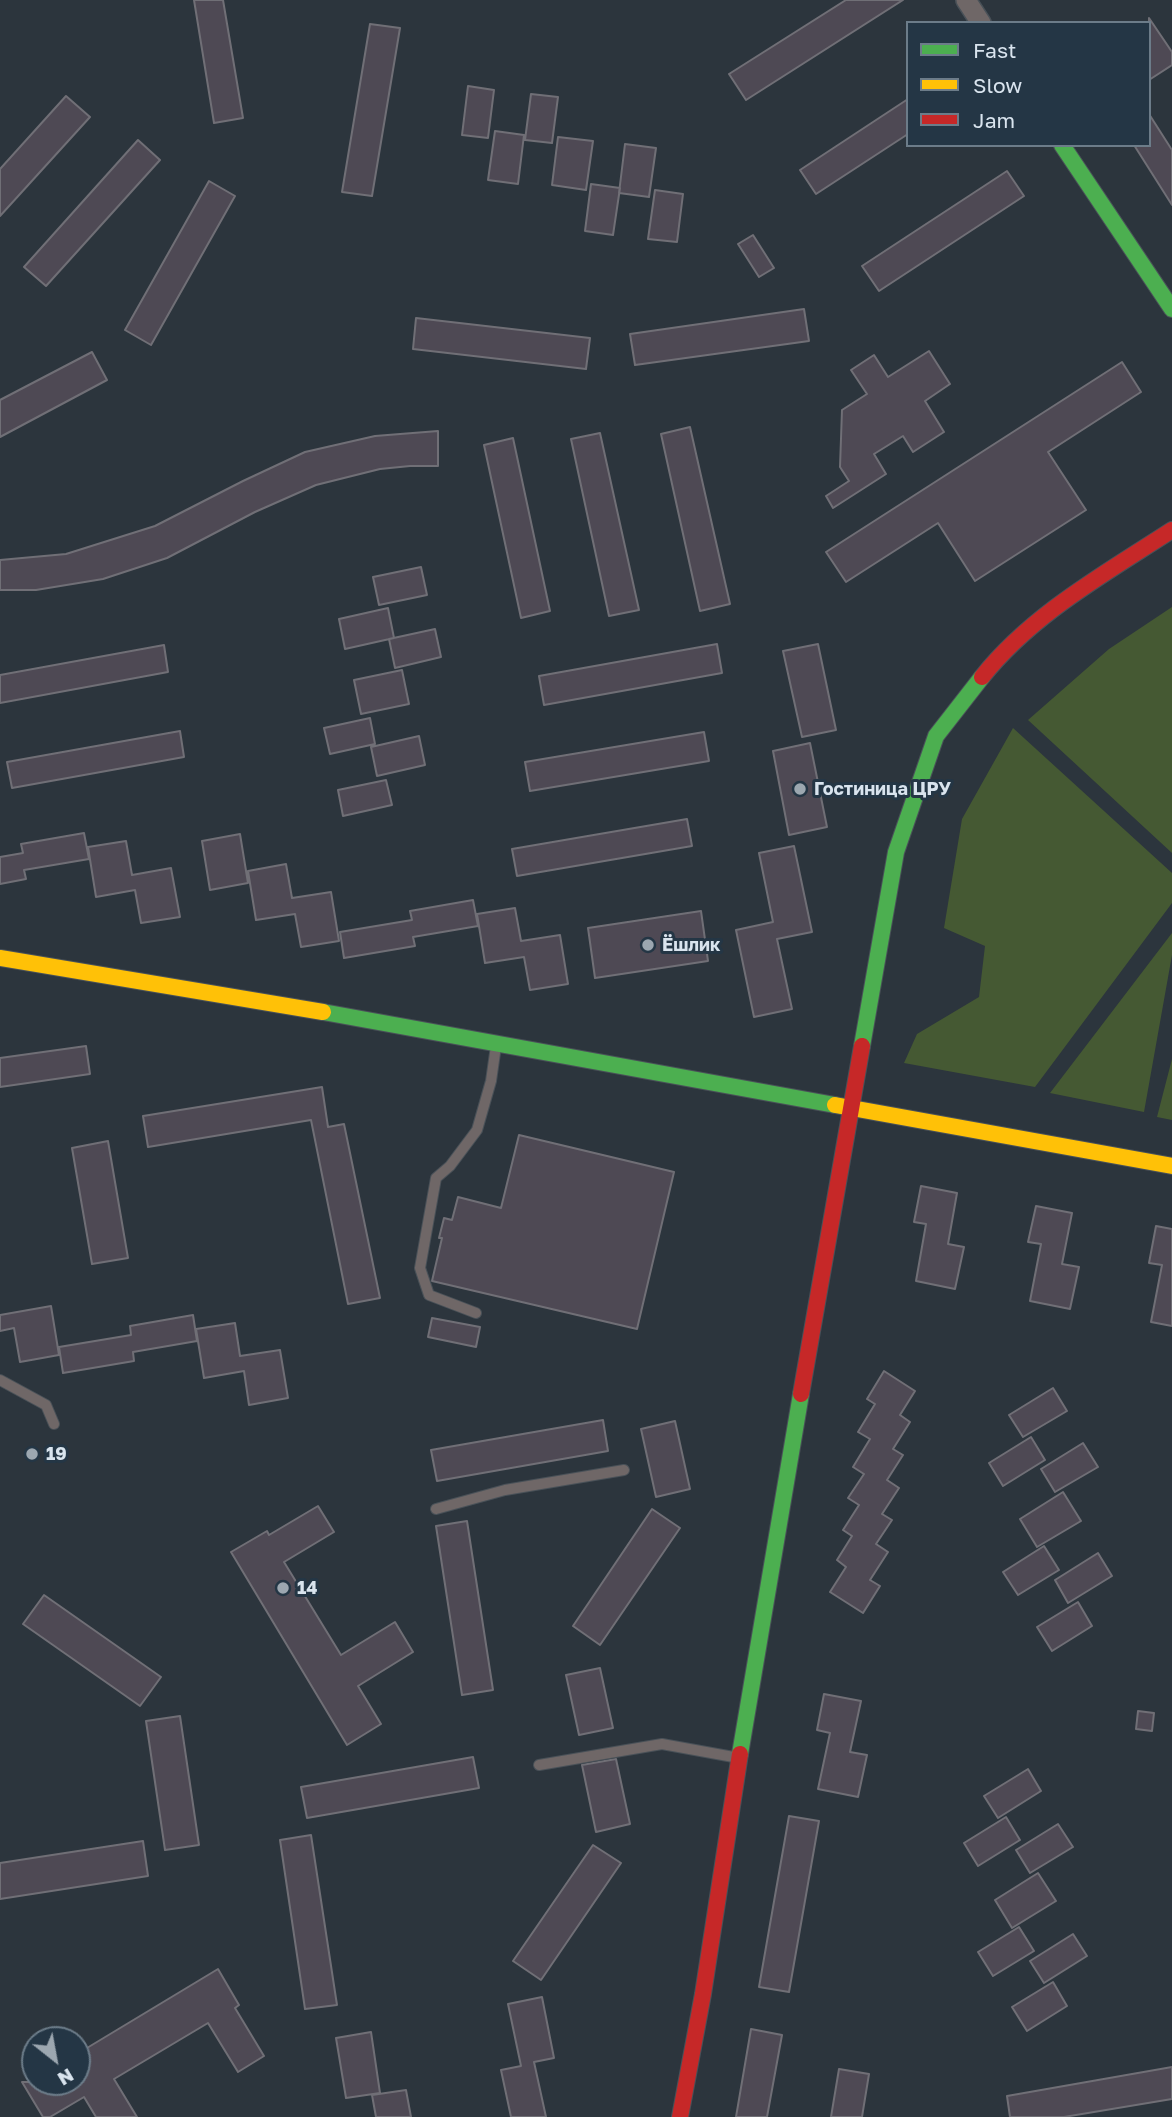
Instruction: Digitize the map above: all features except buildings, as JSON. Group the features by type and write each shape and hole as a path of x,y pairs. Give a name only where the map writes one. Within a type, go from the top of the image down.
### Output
{"street":[{"path":"965,0 980,21"},
{"path":"1063,147 1172,309"},
{"path":"680,2117 703,1994 739,1758 896,852 936,736 1000,655 1072,595 1172,530"},
{"path":"0,958 209,991 497,1042 1172,1166"}],"lane":[{"path":"476,1313 429,1296 419,1268 436,1178 450,1166 477,1130 491,1081 497,1042"},
{"path":"0,1380 46,1405 54,1424"},
{"path":"436,1509 505,1490 624,1471"},
{"path":"539,1765 662,1744 739,1758"}],"green space":[{"path":"1172,607 1172,853 1028,720 1109,649"},
{"path":"1013,728 1172,873 1172,903 1035,1087 904,1063 917,1034 979,997 985,946 944,928 962,819"},
{"path":"1172,933 1172,955 1144,1112 1050,1093"},
{"path":"1172,1059 1172,1120 1157,1117"}],"traffic: fast":[{"path":"1063,147 1172,309"},
{"path":"862,1046 896,852 936,736 982,677"},
{"path":"323,1012 835,1105"},
{"path":"740,1754 801,1394"}],"traffic: slow":[{"path":"0,958 323,1012"},
{"path":"835,1105 1172,1166"}],"traffic: jam":[{"path":"982,677 1023,633 1047,614 1172,530"},
{"path":"801,1394 862,1046"},
{"path":"680,2117 703,1994 740,1754"}],"place":[{"name":"Гостиница ЦРУ","path":"800,789"},
{"name":"Ёшлик","path":"648,945"},
{"name":"19","path":"32,1454"},
{"name":"14","path":"283,1588"}]}
